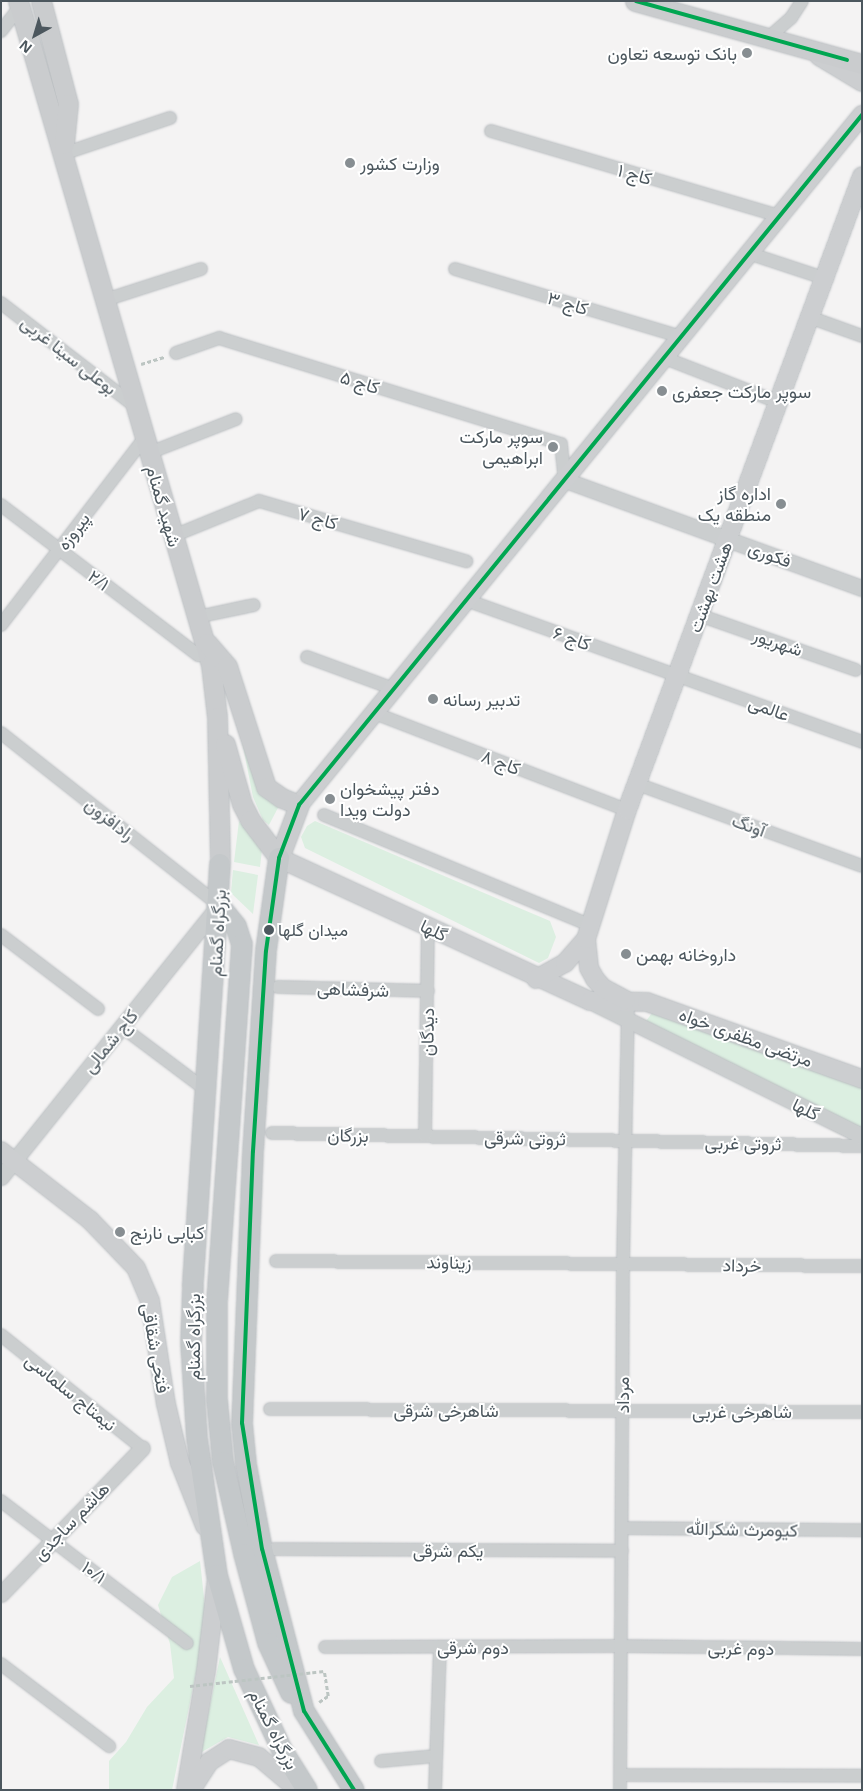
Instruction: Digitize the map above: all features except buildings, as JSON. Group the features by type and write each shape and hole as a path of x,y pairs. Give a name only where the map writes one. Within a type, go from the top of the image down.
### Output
{"highway":[{"name":"بزرگراه گمنام","path":"280,858 265,970 253,1151 242,1423 246,1464 262,1549 304,1711 354,1790"},
{"name":"بزرگراه گمنام","path":"220,864 191,1344 199,1457 217,1576 244,1669 282,1750 307,1790"},
{"path":"219,905 236,926 242,944 217,1302 216,1370 222,1454 232,1506 268,1643 290,1692 304,1711"}],"main road":[{"name":"شهید گمنام","path":"41,1 68,104 63,154"},
{"path":"635,1 862,64"},
{"name":"شهید گمنام","path":"19,4 197,617 200,647 211,665 217,717 220,864"},
{"path":"807,49 862,69"},
{"path":"807,49 862,82"},
{"path":"280,858 299,805 862,115"},
{"name":"هشت بهشت","path":"536,978 565,963 588,932 627,810 862,176"},
{"path":"200,647 227,666 266,787 282,798 299,805"},
{"path":"217,717 242,804 250,820 280,858"},
{"name":"گلها","path":"280,858 536,978 590,1001 628,1001"},
{"path":"588,932 589,968 595,979 603,988 628,1001"},
{"name":"مرتضی مظفری خواه","path":"628,1001 647,1002 862,1079"},
{"name":"فتحی شقاقی","path":"8,1156 90,1220 136,1268 150,1301 166,1404 180,1463 211,1541"},
{"path":"186,1790 206,1671 217,1576"},
{"path":"191,1790 209,1762 229,1749 259,1757 298,1790"}],"street":[{"path":"1,31 19,4"},
{"path":"768,38 800,5"},
{"path":"63,154 170,118"},
{"name":"کاج ۱","path":"491,131 779,216"},
{"path":"757,256 824,278"},
{"path":"105,300 202,269"},
{"name":"کاج ۳","path":"455,269 681,337"},
{"name":"بوعلی سینا غربی","path":"1,302 136,407"},
{"path":"810,317 862,336"},
{"name":"کاج ۵","path":"176,353 218,338 561,444 565,480"},
{"path":"670,360 778,402"},
{"path":"147,445 236,419"},
{"name":"پیروزه","path":"1,625 59,549 147,445"},
{"name":"فکوری","path":"565,480 862,588"},
{"name":"کاج ۷","path":"173,536 259,501 466,561"},
{"name":"۲/۱","path":"1,505 59,549 200,647"},
{"name":"کاج ۶","path":"466,600 677,675"},
{"path":"197,617 254,605"},
{"name":"شهریور","path":"699,614 856,670"},
{"path":"307,658 394,689"},
{"name":"عالمی","path":"677,675 862,742"},
{"name":"کاج ۸","path":"374,713 627,810"},
{"name":"رادافزون","path":"1,733 219,905"},
{"name":"آونگ","path":"637,784 862,866"},
{"path":"324,815 588,932"},
{"name":"کاج شمالی","path":"1,1177 8,1156 122,1027 219,905"},
{"name":"دیدگان","path":"425,1136 428,927"},
{"path":"1,935 98,1009"},
{"name":"شرفشاهی","path":"278,987 428,991"},
{"name":"گلها","path":"590,1001 862,1136"},
{"name":"مرداد","path":"620,1790 623,1264 628,1001"},
{"path":"122,1027 206,1090"},
{"name":"بزرگان","path":"272,1134 425,1136"},
{"name":"ثروتی شرقی","path":"425,1136 625,1140"},
{"name":"ثروتی غربی","path":"625,1140 862,1146"},
{"name":"زیناوند","path":"276,1260 623,1264"},
{"name":"خرداد","path":"623,1264 862,1266"},
{"name":"نیمتاج سلماسی","path":"1,1335 142,1448"},
{"name":"شاهرخی شرقی","path":"270,1408 622,1410"},
{"name":"شاهرخی غربی","path":"622,1410 862,1412"},
{"name":"هاشم ساجدی","path":"1,1594 142,1448"},
{"name":"۱۰/۱","path":"1,1501 187,1643"},
{"name":"کیومرث شکرالله","path":"622,1528 862,1530"},
{"name":"یکم شرقی","path":"274,1549 622,1551"},
{"name":"دوم شرقی","path":"325,1648 621,1646"},
{"name":"دوم غربی","path":"621,1646 862,1650"},
{"path":"435,1790 440,1647"},
{"path":"1,1664 109,1746"},
{"path":"381,1761 436,1756"},
{"path":"620,1775 862,1776"}],"path":[{"path":"125,369 176,353"},
{"path":"190,1686 324,1671 328,1696"}],"green space":[{"path":"238,721 281,802 269,825 263,820 253,797"},
{"path":"239,821 262,850 260,867 234,862"},
{"name":"میدان گلها","path":"315,821 550,921 556,937 548,958 539,963 305,848 301,837 307,826"},
{"path":"233,870 258,875 253,914 231,893"},
{"path":"652,1013 862,1087 862,1128 646,1021"},
{"path":"200,1561 205,1607 202,1644 172,1790 109,1790 109,1761 126,1742 147,1707 174,1678 170,1644 158,1605 172,1577"},
{"path":"220,1657 259,1745 228,1737 200,1753"}],"transit line":[{"path":"636,1 847,60"},
{"path":"354,1790 304,1711 262,1549 242,1423 253,1151 266,951 279,858 299,805 862,115"}],"place":[{"name":"بانک توسعه تعاون","path":"747,53"},
{"name":"وزارت کشور","path":"350,163"},
{"name":"سوپر مارکت جعفری","path":"662,391"},
{"name":"سوپر مارکت ابراهیمی","path":"553,447"},
{"name":"اداره گاز منطقه یک","path":"781,504"},
{"name":"تدبیر رسانه","path":"433,699"},
{"name":"دفتر پیشخوان دولت ویدا","path":"330,799"},
{"name":"میدان گلها","path":"269,930"},
{"name":"داروخانه بهمن","path":"626,954"},
{"name":"کبابی نارنج","path":"120,1232"}]}
